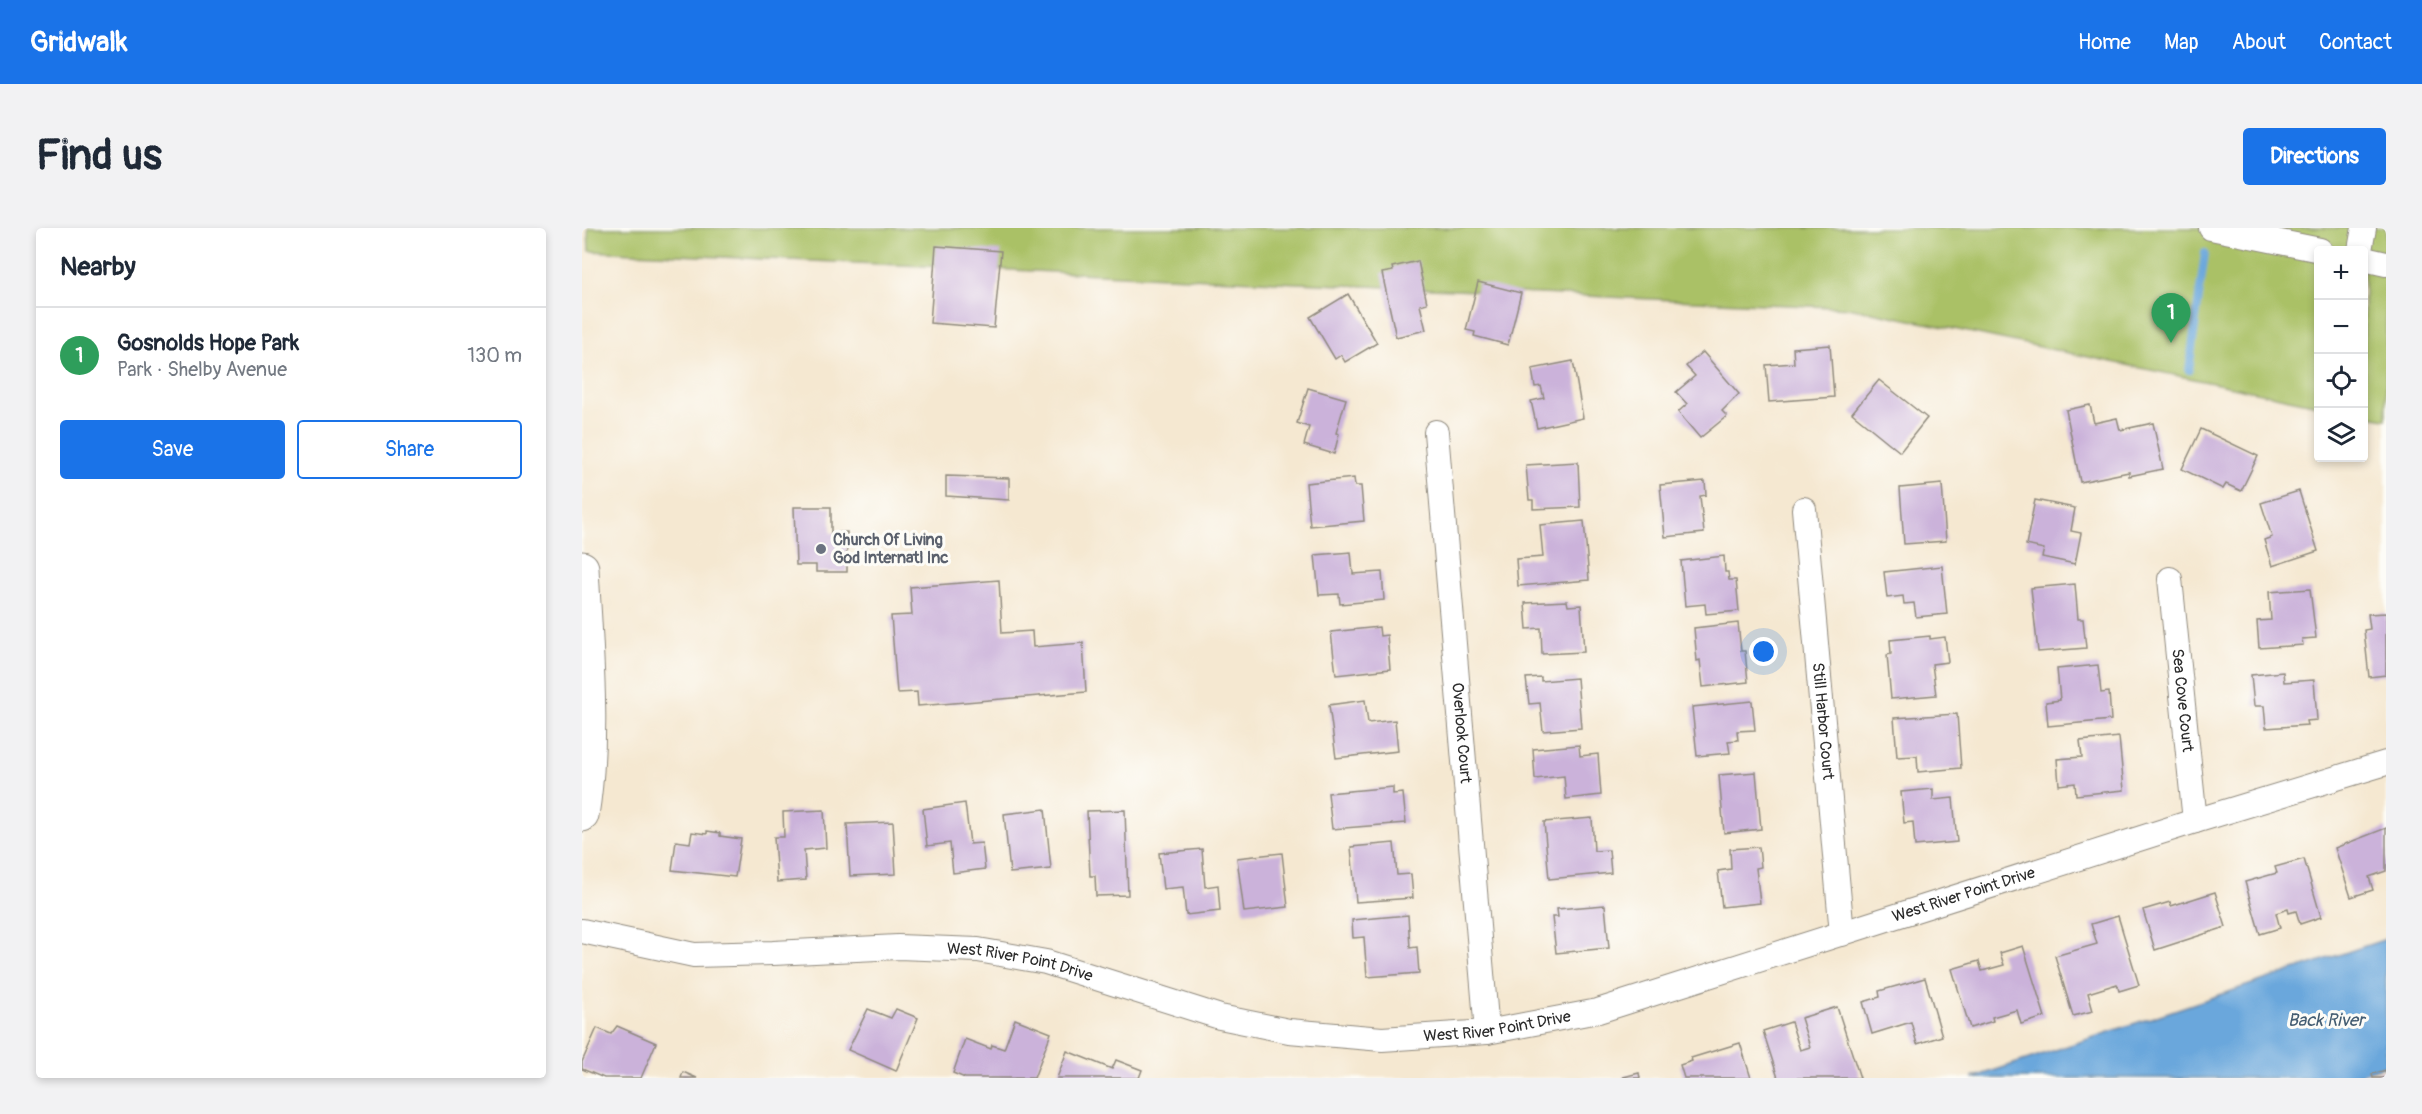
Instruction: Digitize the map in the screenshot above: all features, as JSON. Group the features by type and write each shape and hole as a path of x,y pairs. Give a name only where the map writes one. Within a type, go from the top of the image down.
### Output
{"street":[{"path":"2211,228 2314,249"},
{"path":"2361,246 2364,228"},
{"path":"2368,260 2386,264"},
{"name":"Overlook Court","path":"1436,432 1487,1032"},
{"name":"Still Harbor Court","path":"1804,508 1842,934"},
{"path":"582,568 589,714 586,791 582,815"},
{"name":"Sea Cove Court","path":"2170,579 2194,821"},
{"name":"West River Point Drive","path":"582,931 694,955 898,947 978,950 1046,962 1220,1017 1289,1031 1382,1039 1487,1032 1598,1011 2194,821 2386,763"}],"green space":[{"path":"588,228 2386,228 2386,419 2368,416 2368,246 2314,246 2314,404 1853,308 589,251"}],"water":[{"name":"Back River","path":"2386,939 2386,1066 2347,1078 1972,1078"}],"building":[{"path":"936,246 1001,251 994,328 930,323"},
{"path":"1418,261 1427,303 1420,305 1426,330 1396,337 1382,273 1393,271 1392,267"},
{"path":"1478,282 1521,293 1508,345 1474,336 1475,332 1466,330"},
{"path":"1348,294 1377,343 1345,362 1341,355 1335,359 1310,317"},
{"path":"1830,345 1834,397 1769,402 1766,365 1794,363 1793,348"},
{"path":"1703,352 1739,394 1722,411 1727,416 1700,438 1678,412 1687,404 1676,392 1695,376 1686,366"},
{"path":"1573,361 1583,418 1537,428 1531,401 1544,398 1541,386 1535,387 1532,369"},
{"path":"1879,380 1927,418 1900,452 1852,413"},
{"path":"1308,388 1346,399 1336,433 1339,434 1334,454 1304,445 1309,427 1297,423"},
{"path":"2090,405 2094,423 2117,418 2120,430 2153,423 2163,469 2129,476 2129,472 2080,482 2066,410"},
{"path":"2201,429 2258,456 2241,491 2226,484 2223,489 2182,469"},
{"path":"1578,462 1580,507 1533,509 1533,500 1529,500 1526,465"},
{"path":"946,476 1009,478 1009,500 946,496"},
{"path":"1354,478 1355,486 1361,486 1364,521 1310,526 1306,483"},
{"path":"1705,481 1706,495 1700,496 1704,533 1665,537 1660,485"},
{"path":"1942,484 1946,541 1904,544 1900,488"},
{"path":"2299,491 2318,551 2272,566 2264,540 2272,537 2261,503"},
{"path":"2035,500 2075,508 2071,531 2081,533 2075,564 2042,557 2044,549 2026,545"},
{"name":"Church Of Living God Internatl Inc","path":"794,507 831,507 831,533 847,532 847,572 816,572 816,565 796,565"},
{"path":"1584,521 1589,580 1518,586 1516,559 1543,557 1540,525"},
{"path":"1351,552 1353,574 1382,572 1384,600 1340,604 1339,594 1319,595 1315,555"},
{"path":"1724,556 1725,572 1728,572 1729,580 1736,580 1739,611 1706,614 1705,604 1685,606 1681,561"},
{"path":"1942,566 1947,614 1916,617 1914,603 1904,604 1903,596 1887,598 1884,572"},
{"path":"999,580 1002,633 1032,631 1033,647 1083,643 1086,692 918,706 917,692 897,693 891,616 912,615 910,587"},
{"path":"2075,584 2078,619 2083,619 2086,648 2038,652 2031,588"},
{"path":"2310,589 2316,638 2302,639 2303,645 2259,648 2257,621 2271,620 2269,592"},
{"path":"1567,601 1568,606 1581,605 1584,652 1542,654 1541,628 1527,629 1525,603"},
{"path":"2386,613 2386,675 2369,677 2364,630 2370,629 2368,614"},
{"path":"1738,623 1741,651 1745,651 1748,682 1703,687 1700,660 1697,661 1694,628"},
{"path":"1379,627 1380,636 1387,635 1390,669 1336,675 1331,632"},
{"path":"1930,636 1930,639 1945,637 1948,662 1932,664 1936,695 1891,699 1887,655 1891,654 1890,640"},
{"path":"2098,665 2101,693 2109,692 2111,720 2048,726 2046,702 2060,700 2057,669"},
{"path":"2283,672 2284,682 2314,680 2317,720 2306,721 2307,725 2266,728 2264,706 2254,706 2251,675"},
{"path":"1541,677 1541,681 1577,678 1581,728 1543,731 1540,703 1529,704 1526,678"},
{"path":"1365,700 1368,723 1395,720 1398,751 1336,758 1329,705"},
{"path":"1752,701 1755,730 1737,731 1738,740 1728,741 1730,753 1697,756 1692,707"},
{"path":"1957,714 1961,768 1918,772 1917,756 1897,757 1894,718"},
{"path":"2119,737 2124,790 2076,795 2075,783 2059,785 2057,759 2082,757 2080,741"},
{"path":"1579,745 1580,756 1598,754 1601,795 1566,799 1564,776 1535,779 1533,749"},
{"path":"1756,772 1761,829 1724,833 1719,775"},
{"path":"1393,787 1393,794 1403,793 1406,823 1332,829 1328,793"},
{"path":"1933,789 1933,800 1953,798 1957,842 1915,846 1913,822 1904,823 1901,792"},
{"path":"965,803 970,844 982,843 985,869 953,873 950,843 927,846 923,809"},
{"path":"1045,809 1051,869 1010,873 1004,814"},
{"path":"824,810 826,848 804,850 806,880 777,882 774,837 784,837 783,812"},
{"path":"1125,810 1128,895 1096,896 1095,876 1090,876 1087,811"},
{"path":"1592,818 1594,851 1609,850 1611,873 1549,879 1544,822"},
{"path":"893,822 896,874 850,876 847,824"},
{"path":"2386,828 2386,871 2369,877 2373,890 2351,897 2335,848"},
{"path":"707,831 720,833 720,836 741,839 735,877 672,870 676,841 690,843 692,832 707,834"},
{"path":"1394,843 1397,875 1411,874 1413,898 1356,902 1351,847"},
{"path":"1759,847 1761,867 1756,868 1760,903 1722,907 1718,871 1731,869 1730,849"},
{"path":"1202,849 1205,887 1218,885 1220,911 1186,915 1183,887 1163,889 1159,853"},
{"path":"1282,853 1288,907 1244,912 1237,858"},
{"path":"2304,859 2321,917 2300,924 2296,911 2289,913 2288,909 2276,913 2280,928 2260,934 2245,882 2277,873 2275,867"},
{"path":"2215,892 2226,927 2155,950 2143,910 2170,902 2171,906"},
{"path":"1605,905 1609,948 1556,953 1552,917 1558,917 1557,909"},
{"path":"1408,915 1410,948 1417,947 1419,973 1367,977 1364,937 1353,938 1352,920"},
{"path":"2118,916 2139,985 2119,991 2117,984 2088,993 2093,1011 2073,1016 2055,956 2097,944 2091,924"},
{"path":"2023,946 2045,1017 2021,1024 2017,1010 1992,1017 1993,1021 1970,1028 1952,969 1979,961 1982,971 2004,965 2000,953"},
{"path":"1925,978 1942,1036 1917,1044 1911,1022 1872,1034 1863,1002 1880,997 1879,991"},
{"path":"1837,1007 1860,1078 1778,1078 1763,1031 1791,1022 1800,1050 1810,1047 1801,1018"},
{"path":"868,1009 891,1018 896,1009 918,1018 896,1071 848,1050"},
{"path":"1015,1019 1051,1033 1034,1078 965,1078 953,1073 965,1039 991,1049 992,1045 1004,1049"},
{"path":"617,1026 656,1043 641,1078 604,1078 582,1069 582,1062 597,1028 611,1034"},
{"path":"1740,1043 1751,1078 1684,1078 1680,1065 1692,1061 1691,1058"},
{"path":"1067,1051 1112,1069 1116,1060 1142,1070 1139,1078 1057,1078"},
{"path":"2386,1070 2386,1078 2373,1078 2372,1074"},
{"path":"683,1072 697,1078 681,1078"},
{"path":"1639,1073 1640,1078 1623,1078 1623,1077"}],"waterway":[{"path":"2189,370 2205,253"}],"place":[{"name":"Gosnolds Hope Park","path":"2171,343"},
{"name":"Church Of Living God Internatl Inc","path":"821,549"}]}
